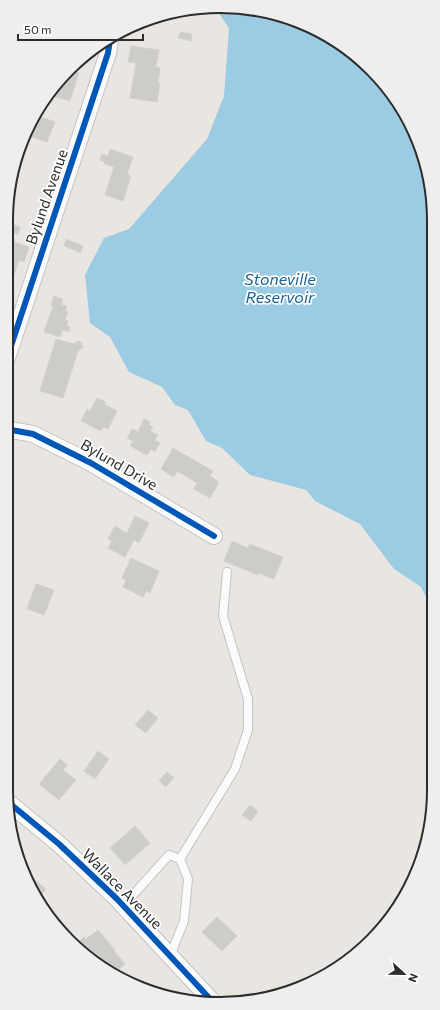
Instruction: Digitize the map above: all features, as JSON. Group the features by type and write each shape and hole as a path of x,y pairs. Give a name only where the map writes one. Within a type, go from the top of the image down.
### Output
{"street":[{"name":"Bylund Avenue","path":"13,340 76,153 109,46"},
{"name":"Bylund Drive","path":"13,430 33,434 91,463 214,536"},
{"name":"Wallace Avenue","path":"13,806 59,844 123,906 208,997"}],"lane":[{"path":"180,859 235,768 248,730 248,699 223,616 227,572"},
{"path":"123,906 169,855 180,859 188,879 184,921 170,956"}],"water":[{"name":"Stoneville Reservoir","path":"218,13 234,13 274,20 312,34 335,48 356,64 384,94 406,128 416,153 423,180 427,206 427,599 421,587 394,569 360,524 315,501 306,490 250,475 222,448 206,441 188,410 175,405 162,387 129,372 110,337 90,323 85,275 104,238 129,229 207,139 224,96 229,28"}],"building":[{"path":"180,32 192,34 191,41 178,38"},
{"path":"131,46 159,50 156,67 160,68 158,83 160,83 157,102 130,98 136,63 128,62"},
{"path":"76,72 79,73 70,101 54,96"},
{"path":"40,117 55,122 47,142 31,136"},
{"path":"110,149 133,157 127,174 131,176 123,201 105,195 114,167 104,164 105,162 100,160 102,154 108,156"},
{"path":"13,224 20,227 18,234 13,233"},
{"path":"13,239 15,240 14,242 29,247 24,262 19,260 14,275"},
{"path":"66,239 83,246 81,253 64,246"},
{"path":"54,296 63,299 61,305 67,306 65,311 68,312 65,320 68,321 67,326 70,327 69,332 62,330 60,337 44,332 53,306 51,305"},
{"path":"56,339 74,344 77,341 81,342 83,347 78,351 63,398 40,391"},
{"path":"97,398 106,402 104,404 117,411 108,429 103,427 101,431 81,421 87,409 90,411"},
{"path":"144,419 150,422 149,425 153,427 150,431 158,435 155,440 160,443 155,452 151,449 147,455 130,446 133,441 127,438 132,429 138,432"},
{"path":"173,448 213,471 210,476 219,482 210,498 194,489 197,483 177,471 174,477 161,469"},
{"path":"135,516 149,523 139,543 134,540 125,557 108,548 112,541 108,539 115,526 127,533"},
{"path":"232,541 248,548 250,544 283,557 274,579 259,573 258,575 224,561"},
{"path":"131,558 159,571 150,593 146,591 143,597 123,587 126,580 122,578"},
{"path":"36,584 54,590 44,615 27,609"},
{"path":"148,710 158,718 146,733 135,725"},
{"path":"98,751 109,759 95,779 84,771"},
{"path":"60,759 67,765 63,770 76,780 59,800 39,784"},
{"path":"167,772 174,778 166,787 159,781"},
{"path":"250,805 258,811 251,821 242,815"},
{"path":"135,826 150,843 125,865 110,848"},
{"path":"33,878 46,889 42,895"},
{"path":"217,917 237,936 222,951 202,932"},
{"path":"98,930 125,964 118,970 105,962 80,942 84,937 86,939"}],"cycle path":[{"path":"13,340 108,53 109,46"},
{"path":"13,430 33,434 91,463 214,536"},
{"path":"13,806 59,844 117,899 208,997"}]}
